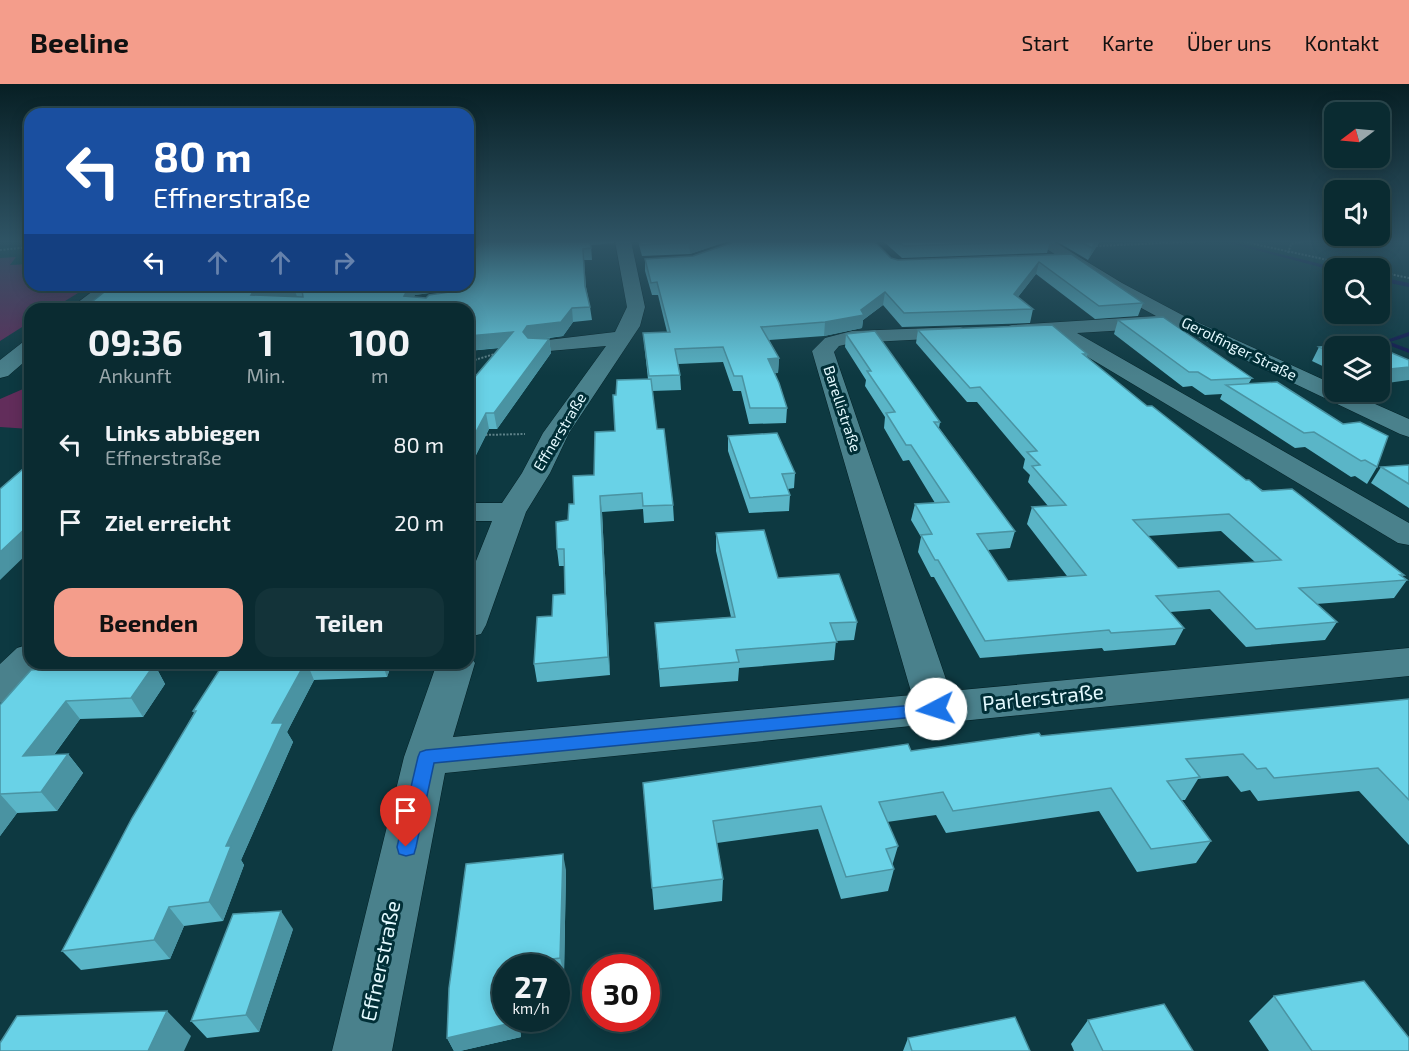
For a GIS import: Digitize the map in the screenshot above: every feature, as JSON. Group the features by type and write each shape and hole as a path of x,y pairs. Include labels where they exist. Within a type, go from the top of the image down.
{"street":[{"name":"Effnerstraße","path":"474,610 511,512 536,473 556,433 630,326 636,307 635,286"},
{"name":"Gerolfinger Straße","path":"1118,286 1179,321 1409,429"},
{"path":"88,303 104,291"},
{"name":"Barellistraße","path":"936,709 823,351 832,342 852,337 1057,330 1179,321"},
{"path":"1057,330 1409,536"},
{"path":"538,346 621,338"},
{"path":"0,371 16,350"},
{"path":"474,512 511,512"},
{"name":"Parlerstraße","path":"426,757 1409,662"},
{"path":"0,688 24,663"},
{"name":"Effnerstraße","path":"362,1051 426,757 454,669"}],"path":[{"path":"479,435 556,433"}],"shaded area":[{"path":"0,286 24,286 24,291 81,291 62,303 24,303 24,326 0,341"},
{"path":"24,389 24,429 0,427 0,399"}],"building":[{"path":"474,286 585,286 590,307 572,308 561,322 527,326 523,332 528,338 549,339 494,413 486,413 474,436 474,378 513,332 474,335 474,303 90,303 106,291 254,291 251,295 303,297 302,291 407,291 404,296 426,298 429,295 474,291"},
{"path":"658,286 1020,286 1014,294 1033,309 904,313 885,292 861,310 864,315 825,322 761,327 779,358 768,359 787,408 750,408 742,376 734,376 723,347 675,349 680,375 649,376 643,333 670,332"},
{"path":"1072,286 1118,286 1143,303 1099,306"},
{"path":"1163,317 1252,378 1211,380 1198,372 1189,372 1118,320"},
{"path":"1052,325 1087,354 1083,354 1147,406 1152,406 1246,480 1262,491 1292,489 1404,575 1400,575 1407,580 1299,588 1337,622 1256,629 1219,591 1156,596 1184,628 1111,633 1109,630 985,641 921,535 932,534 915,504 949,502 911,445 906,445 886,413 895,412 867,371 871,371 846,334 875,331 940,422 934,422 1015,531 977,534 1008,581 1086,575 1032,507 1066,505 1032,466 1040,465 1027,452 1037,451 980,387 970,388 918,330","holes":["1229,514 1281,560 1178,568 1133,520"]},
{"path":"1390,352 1409,360 1409,367 1390,369"},
{"path":"651,379 657,429 664,429 673,505 643,506 642,493 600,496 608,657 534,664 537,617 552,616 553,595 565,594 564,549 557,549 556,522 568,520 569,504 574,504 573,476 594,475 595,432 615,431 613,395 616,395 617,380"},
{"path":"1277,382 1343,424 1360,422 1388,436 1377,467 1365,460 1361,461 1314,432 1304,433 1226,385"},
{"path":"777,433 795,473 782,474 790,495 750,498 728,436"},
{"path":"1409,465 1409,484 1381,467"},
{"path":"24,468 24,530 0,552 0,489"},
{"path":"764,530 778,578 839,574 857,622 830,623 837,642 736,650 739,662 659,669 655,623 735,617 716,533"},
{"path":"151,669 131,698 66,701 23,756 68,754 41,792 0,794 0,705 31,670"},
{"path":"220,669 302,669 272,723 283,723 226,846 231,846 209,902 169,907 154,940 62,951 132,818 196,711 193,711"},
{"path":"1409,699 1409,800 1378,768 1274,778 1266,768 1257,769 1243,754 1186,759 1200,777 1167,781 1211,841 1151,849 1111,788 953,811 943,792 879,802 898,846 886,849 894,869 846,877 821,806 713,821 723,879 652,888 643,783 908,744 911,751 1039,733 1041,736"},
{"path":"563,854 560,954 492,954 492,1028 447,1038 449,988 466,864"},
{"path":"281,911 246,1015 191,1021 233,914"},
{"path":"1364,981 1409,1038 1409,1051 1312,1051 1274,996"},
{"path":"1164,1004 1193,1051 1103,1051 1088,1020"},
{"path":"167,1011 148,1051 0,1051 0,1043 17,1016"},
{"path":"1015,1017 1030,1051 912,1051 908,1038"}],"waterway":[{"path":"1409,334 1384,342 1409,351"}],"route":[{"path":"406,847 426,757 936,709"}]}
